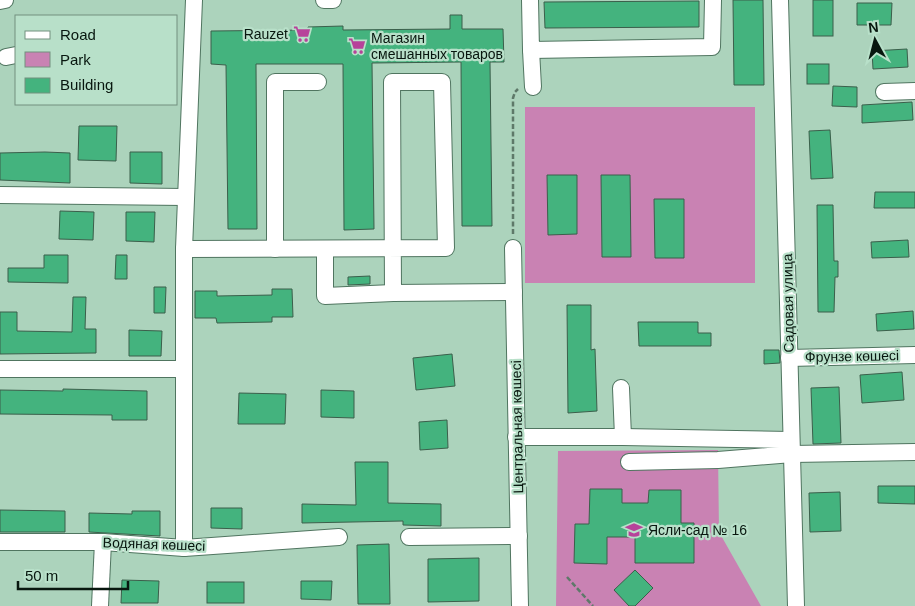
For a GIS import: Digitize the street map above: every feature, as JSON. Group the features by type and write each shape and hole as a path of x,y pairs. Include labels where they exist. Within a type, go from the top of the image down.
{"street":[{"path":"0,1 5,0"},
{"path":"184,548 184,250 194,0"},
{"path":"324,0 333,0"},
{"path":"530,0 533,87"},
{"path":"532,50 712,47 713,0"},
{"name":"Садовая улица","path":"780,0 796,606"},
{"path":"178,26 193,23"},
{"path":"275,249 275,82 318,82"},
{"path":"184,250 392,248 446,248 442,82 392,82 392,248 393,293"},
{"path":"884,92 915,91"},
{"path":"0,195 185,197"},
{"name":"Центральная көшесі","path":"513,248 520,606"},
{"path":"326,249 325,296 393,293 514,292"},
{"name":"Фрунзе көшесі","path":"789,358 915,355"},
{"path":"0,369 184,369"},
{"path":"621,388 623,437"},
{"path":"516,437 623,437 915,452"},
{"path":"629,462 718,460 791,447"},
{"path":"409,537 519,536"},
{"name":"Водяная көшесі","path":"0,542 102,542 184,548 338,537"},
{"path":"100,606 102,542"}],"path":[{"path":"513,248 513,98 515,92 522,87 533,87"},
{"path":"567,577 593,606"}],"green space":[{"path":"525,107 755,107 755,283 525,283"},
{"path":"718,450 719,532 761,606 556,606 558,451"}],"building":[{"path":"733,0 763,0 764,85 734,85"},
{"path":"813,0 833,0 833,36 813,36"},
{"path":"699,1 699,27 545,28 544,2"},
{"path":"857,3 892,3 891,25 857,25"},
{"path":"450,15 462,15 462,29 503,29 504,62 490,62 492,226 462,226 461,62 372,63 374,229 344,230 343,64 256,64 257,229 228,229 226,65 211,64 211,31 308,30 308,27 343,26 343,30 450,29"},
{"path":"907,49 908,67 873,69 872,51"},
{"path":"807,64 829,64 829,84 807,84"},
{"path":"833,86 857,87 857,107 832,106"},
{"path":"912,102 913,120 862,123 862,105"},
{"path":"79,126 117,126 116,161 78,160"},
{"path":"830,130 833,178 811,179 809,131"},
{"path":"130,152 162,152 162,184 130,183"},
{"path":"0,153 70,153 70,183 0,180"},
{"path":"547,175 577,175 577,234 548,235"},
{"path":"601,175 630,175 631,257 602,257"},
{"path":"875,192 915,192 915,208 874,208"},
{"path":"654,199 684,199 684,258 655,258"},
{"path":"817,205 833,205 834,261 838,261 838,277 835,277 834,312 818,312"},
{"path":"60,211 94,212 93,240 59,239"},
{"path":"126,212 155,212 154,242 126,241"},
{"path":"908,240 909,257 872,258 871,242"},
{"path":"44,255 68,255 68,283 8,282 8,268 44,268"},
{"path":"116,255 127,255 127,279 115,279"},
{"path":"370,276 370,284 348,285 348,277"},
{"path":"154,287 166,287 165,313 154,313"},
{"path":"272,289 292,289 293,317 272,317 272,322 217,323 216,318 195,318 195,291 217,291 217,296 272,295"},
{"path":"73,297 86,297 85,329 96,329 96,353 0,354 0,312 17,312 17,331 72,332"},
{"path":"567,305 591,305 591,350 595,349 597,411 568,413"},
{"path":"913,311 914,329 877,331 876,314"},
{"path":"638,322 698,322 698,333 711,333 711,346 639,346"},
{"path":"129,330 162,331 161,356 129,356"},
{"path":"764,350 779,350 780,363 764,364"},
{"path":"452,354 455,386 416,390 413,358"},
{"path":"902,372 904,400 862,403 860,375"},
{"path":"839,387 841,443 813,444 811,388"},
{"path":"63,389 147,391 147,420 112,420 112,415 0,414 0,390 63,391"},
{"path":"321,390 354,391 354,418 321,417"},
{"path":"239,393 286,394 285,424 238,424"},
{"path":"447,420 448,448 420,450 419,422"},
{"path":"355,462 388,462 388,503 441,504 441,526 403,525 403,521 302,523 302,504 356,505"},
{"path":"878,486 915,486 915,504 878,503"},
{"name":"Ясли-сад № 16","path":"590,489 622,489 622,503 648,503 649,490 681,490 681,523 694,523 694,563 635,563 635,537 607,537 607,564 574,563 575,524 589,524"},
{"path":"840,492 841,531 810,532 809,493"},
{"path":"211,508 242,508 242,529 211,528"},
{"path":"0,510 65,511 65,532 0,532"},
{"path":"132,511 160,511 160,536 89,532 89,513 132,514"},
{"path":"389,544 390,604 358,604 357,545"},
{"path":"479,558 479,601 428,602 428,559"},
{"path":"635,570 653,588 635,606 629,606 614,590"},
{"path":"122,580 159,581 158,603 121,603"},
{"path":"301,581 332,581 331,600 301,599"},
{"path":"207,582 244,582 244,603 207,603"}],"place":[{"name":"Rauzet","path":"302,34"},
{"name":"Магазин смешанных товаров","path":"357,46"},
{"name":"Ясли-сад № 16","path":"634,530"}]}
